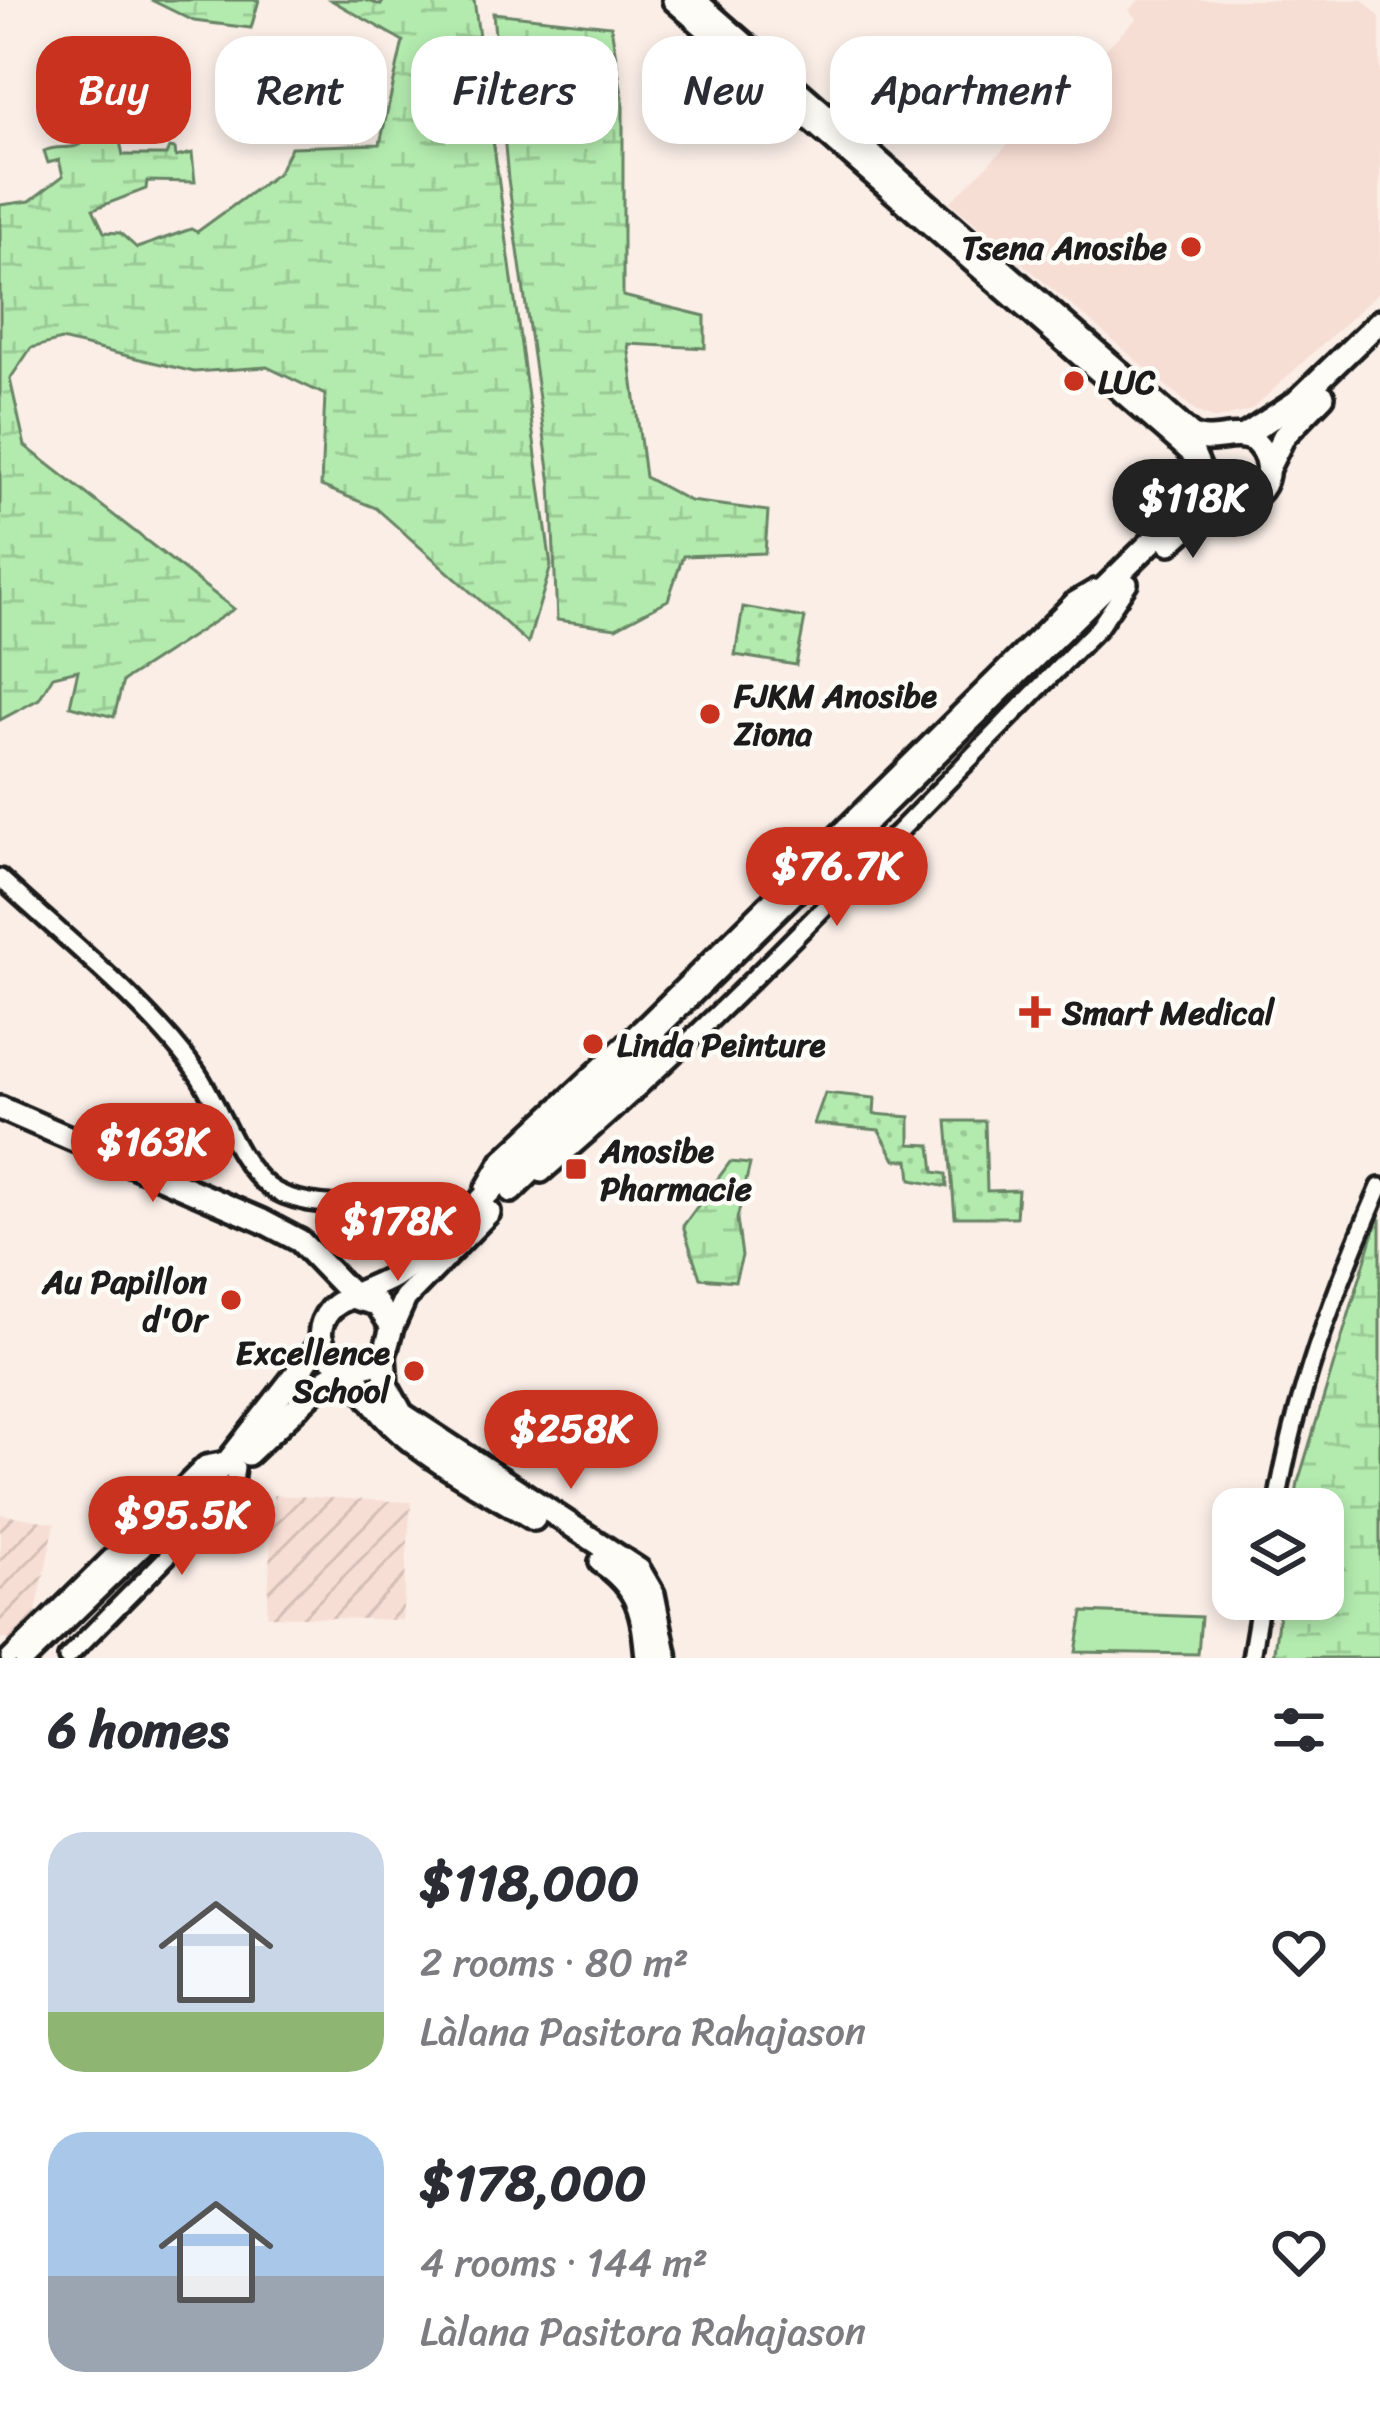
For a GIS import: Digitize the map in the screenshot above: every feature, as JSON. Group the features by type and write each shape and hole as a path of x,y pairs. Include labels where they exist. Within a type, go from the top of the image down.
{"main road":[{"path":"674,0 1192,453 1204,487 1229,503"},
{"path":"694,0 1191,435 1214,440 1244,436 1261,447 1269,466"},
{"path":"1244,436 1296,402 1380,321"},
{"path":"1124,578 1190,525 1229,503 1258,494 1284,436 1380,341"},
{"path":"322,1341 336,1362 351,1368 365,1368 384,1356 405,1298 479,1212 1124,578 1179,515 1204,452 1214,440"},
{"path":"0,1108 300,1241 355,1298 377,1304 392,1327"},
{"path":"44,1658 232,1463 322,1341 325,1317 332,1307 391,1278 479,1212"},
{"path":"331,1274 391,1278"},
{"path":"384,1356 386,1384 402,1414 645,1577 666,1658"},
{"path":"351,1368 400,1434 623,1578 632,1588 642,1618 646,1658"},
{"path":"25,1658 232,1463 327,1379 351,1368"},
{"path":"290,1412 332,1392 372,1399"}],"street":[{"path":"0,878 166,1036 195,1070 250,1167 271,1189 322,1205 391,1210 428,1219"},
{"path":"1279,1488 1286,1444 1329,1303 1380,1187"},
{"path":"9,1658 205,1464 232,1463 233,1490 68,1658"},
{"path":"1251,1658 1257,1620"}],"shaded area":[{"name":"Tsena Anosibe","path":"1139,0 1363,0 1380,17 1380,291 1251,410 1216,419 1197,412 950,202 1009,144 1112,144 1112,43 1136,19 1129,10"},
{"path":"273,1495 411,1502 402,1620 267,1616"},
{"path":"0,1514 55,1523 29,1644 0,1638"}],"green space":[{"path":"151,0 259,0 251,28 194,21"},
{"path":"331,0 381,5 384,0 474,0 479,36 411,36 411,144 494,144 551,566 528,643 376,508 321,486 325,395 267,367 194,372 61,340 31,348 10,379 25,446 234,609 123,681 114,717 70,706 78,670 53,676 39,699 0,720 0,205 30,201 63,176 59,160 48,163 44,151 79,144 121,144 123,155 166,155 169,148 175,149 176,157 192,153 195,182 147,181 146,189 93,209 104,232 120,233 137,248 191,229 197,232 278,173 291,147 387,144 387,113 403,41"},
{"path":"493,13 611,26 613,36 495,36"},
{"path":"618,69 623,100 623,296 705,316 705,348 628,344 645,477 690,501 768,511 765,553 683,556 668,600 616,628 557,620 551,484 505,144 618,144"},
{"path":"743,607 805,618 796,665 735,655"},
{"path":"825,1093 875,1098 874,1114 910,1117 910,1144 931,1145 934,1172 946,1174 947,1187 911,1180 909,1160 895,1160 879,1130 814,1124"},
{"path":"947,1121 985,1121 987,1191 1018,1190 1016,1217 955,1217"},
{"path":"730,1162 750,1164 737,1219 742,1256 735,1281 700,1278 683,1226"},
{"path":"1380,1212 1380,1658 1273,1658 1278,1620 1344,1620 1344,1488 1297,1488"},
{"path":"1083,1612 1201,1617 1198,1654 1076,1652"}],"place":[{"name":"Tsena Anosibe","path":"1191,247"},
{"name":"LUC","path":"1074,381"},
{"name":"FJKM Anosibe Ziona","path":"710,714"},
{"name":"Smart Medical","path":"1035,1012"},
{"name":"Linda Peinture","path":"593,1044"},
{"name":"Anosibe Pharmacie","path":"576,1169"},
{"name":"Au Papillon d'Or","path":"231,1300"},
{"name":"Excellence School","path":"414,1371"}]}
